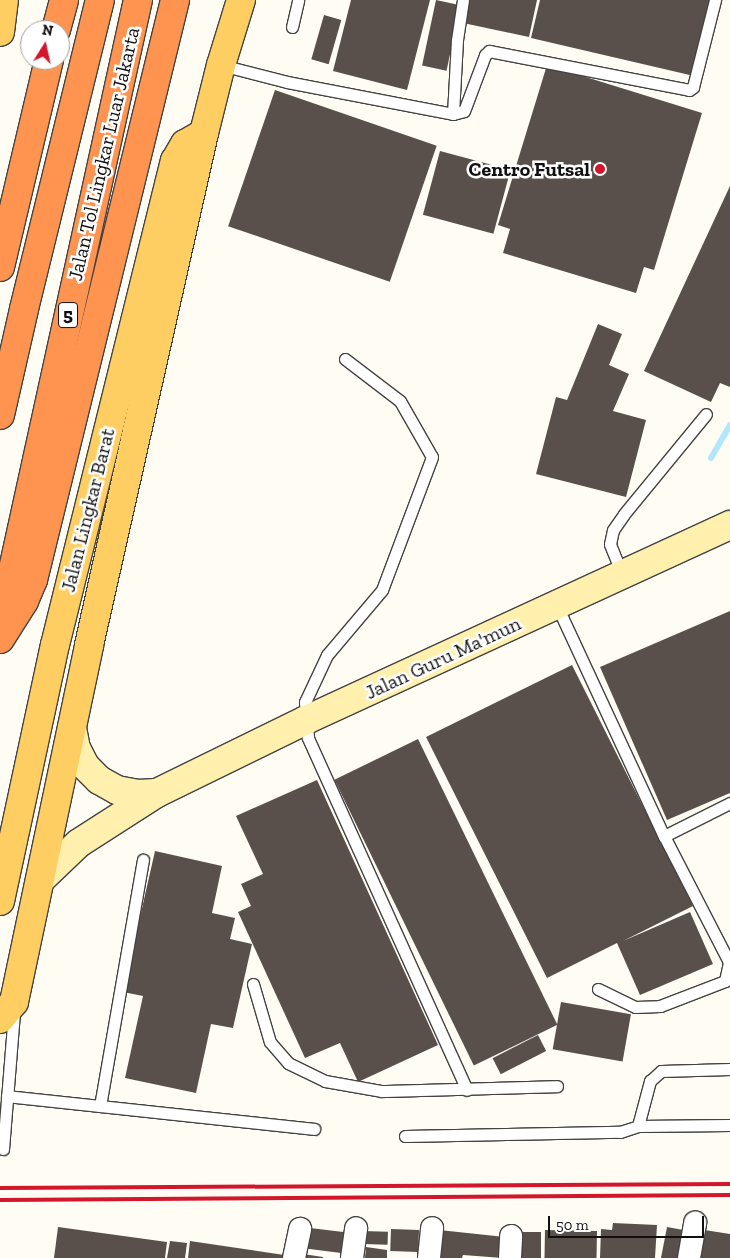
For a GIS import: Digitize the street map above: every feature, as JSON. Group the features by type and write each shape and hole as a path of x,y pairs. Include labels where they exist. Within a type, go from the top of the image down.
{"highway":[{"path":"59,20 64,0"},
{"name":"Jalan Tol Lingkar Luar Jakarta","path":"0,415 100,0"},
{"name":"Jalan Tol Lingkar Luar Jakarta","path":"0,630 138,0"},
{"path":"0,639 24,601 33,580 175,0"},
{"path":"0,267 47,70"}],"main road":[{"path":"0,32 4,0"},
{"name":"Jalan Lingkar Barat","path":"7,1010 41,879 197,137 234,69 241,0"},
{"name":"Jalan Lingkar Barat","path":"0,902 55,645 170,180 175,161 185,144 197,137"}],"street":[{"name":"Jalan Guru Ma'mun","path":"41,879 79,843 157,793 306,720 730,525"},
{"name":"Jalan Guru Ma'mun","path":"72,728 76,748 85,766 99,780 117,790 137,794 157,793"},
{"path":"688,1258 696,1223"},
{"path":"352,1258 356,1228"},
{"path":"429,1258 432,1228"},
{"path":"294,1258 300,1229"}],"lane":[{"path":"292,26 298,0"},
{"path":"453,114 457,40 463,0"},
{"path":"234,69 453,114 464,111 485,54 489,51 689,90 693,87 715,0"},
{"path":"345,359 400,401 432,457 382,590 328,655 305,702 308,738 467,1090"},
{"path":"622,574 610,544 612,530 706,414"},
{"path":"557,606 664,836 729,962 725,981 660,1006 635,1007 598,990"},
{"path":"664,836 730,803"},
{"path":"100,1106 144,860"},
{"path":"253,984 270,1042 288,1063 325,1081 382,1091 557,1086"},
{"path":"3,1149 7,1096 7,1010"},
{"path":"638,1126 650,1081 654,1074 661,1070 730,1069"},
{"path":"7,1096 314,1129"},
{"path":"406,1136 620,1132 638,1126 730,1125"}],"building":[{"path":"351,0 430,0 407,90 333,71"},
{"path":"436,0 460,5 447,71 422,66"},
{"path":"468,0 537,0 529,37 463,23"},
{"path":"540,0 712,0 694,76 531,38"},
{"path":"324,15 341,20 329,64 311,59"},
{"name":"Centro Futsal","path":"547,65 702,113 654,270 644,267 636,293 503,253 510,229 498,225"},
{"path":"275,90 437,146 390,282 228,226"},
{"path":"440,151 511,170 493,234 423,215"},
{"path":"730,186 730,387 720,383 711,402 644,371"},
{"path":"598,324 622,334 609,365 629,374 613,411 646,420 626,497 536,474 556,397 567,400"},
{"path":"730,611 730,793 667,820 600,667"},
{"path":"572,665 693,906 623,941 690,912 713,964 640,995 617,943 547,978 426,737"},
{"path":"418,739 557,1025 474,1066 334,780"},
{"path":"317,780 438,1045 358,1082 340,1043 305,1058 238,912 251,906 241,884 263,874 236,816"},
{"path":"155,851 222,866 212,913 235,918 230,939 252,944 233,1028 211,1024 196,1093 125,1078 143,996 123,992"},
{"path":"561,1002 631,1014 623,1062 553,1049"},
{"path":"538,1035 546,1051 501,1074 493,1058"},
{"path":"613,1223 657,1225 655,1258 600,1258 601,1229 612,1230"},
{"path":"58,1227 167,1242 165,1258 54,1258"},
{"path":"667,1227 689,1231 684,1258 661,1258"},
{"path":"310,1228 352,1233 349,1254 307,1249"},
{"path":"391,1229 419,1230 418,1252 390,1251"},
{"path":"698,1229 730,1234 730,1258 693,1258"},
{"path":"439,1230 505,1237 503,1258 463,1255 462,1258 440,1258 441,1252 436,1252"},
{"path":"545,1230 597,1231 597,1258 545,1258"},
{"path":"363,1231 388,1232 388,1245 363,1244"},
{"path":"513,1232 541,1232 541,1258 513,1258"},
{"path":"170,1241 187,1243 185,1258 167,1258"},
{"path":"190,1241 291,1256 290,1258 188,1258"},
{"path":"366,1247 387,1250 387,1258 365,1258"},
{"path":"303,1254 323,1257 323,1258 302,1258"}],"waterway":[{"path":"711,458 730,425"}],"railway":[{"path":"0,1188 730,1184"},
{"path":"0,1200 730,1195"}],"place":[{"name":"Centro Futsal","path":"600,169"}]}
